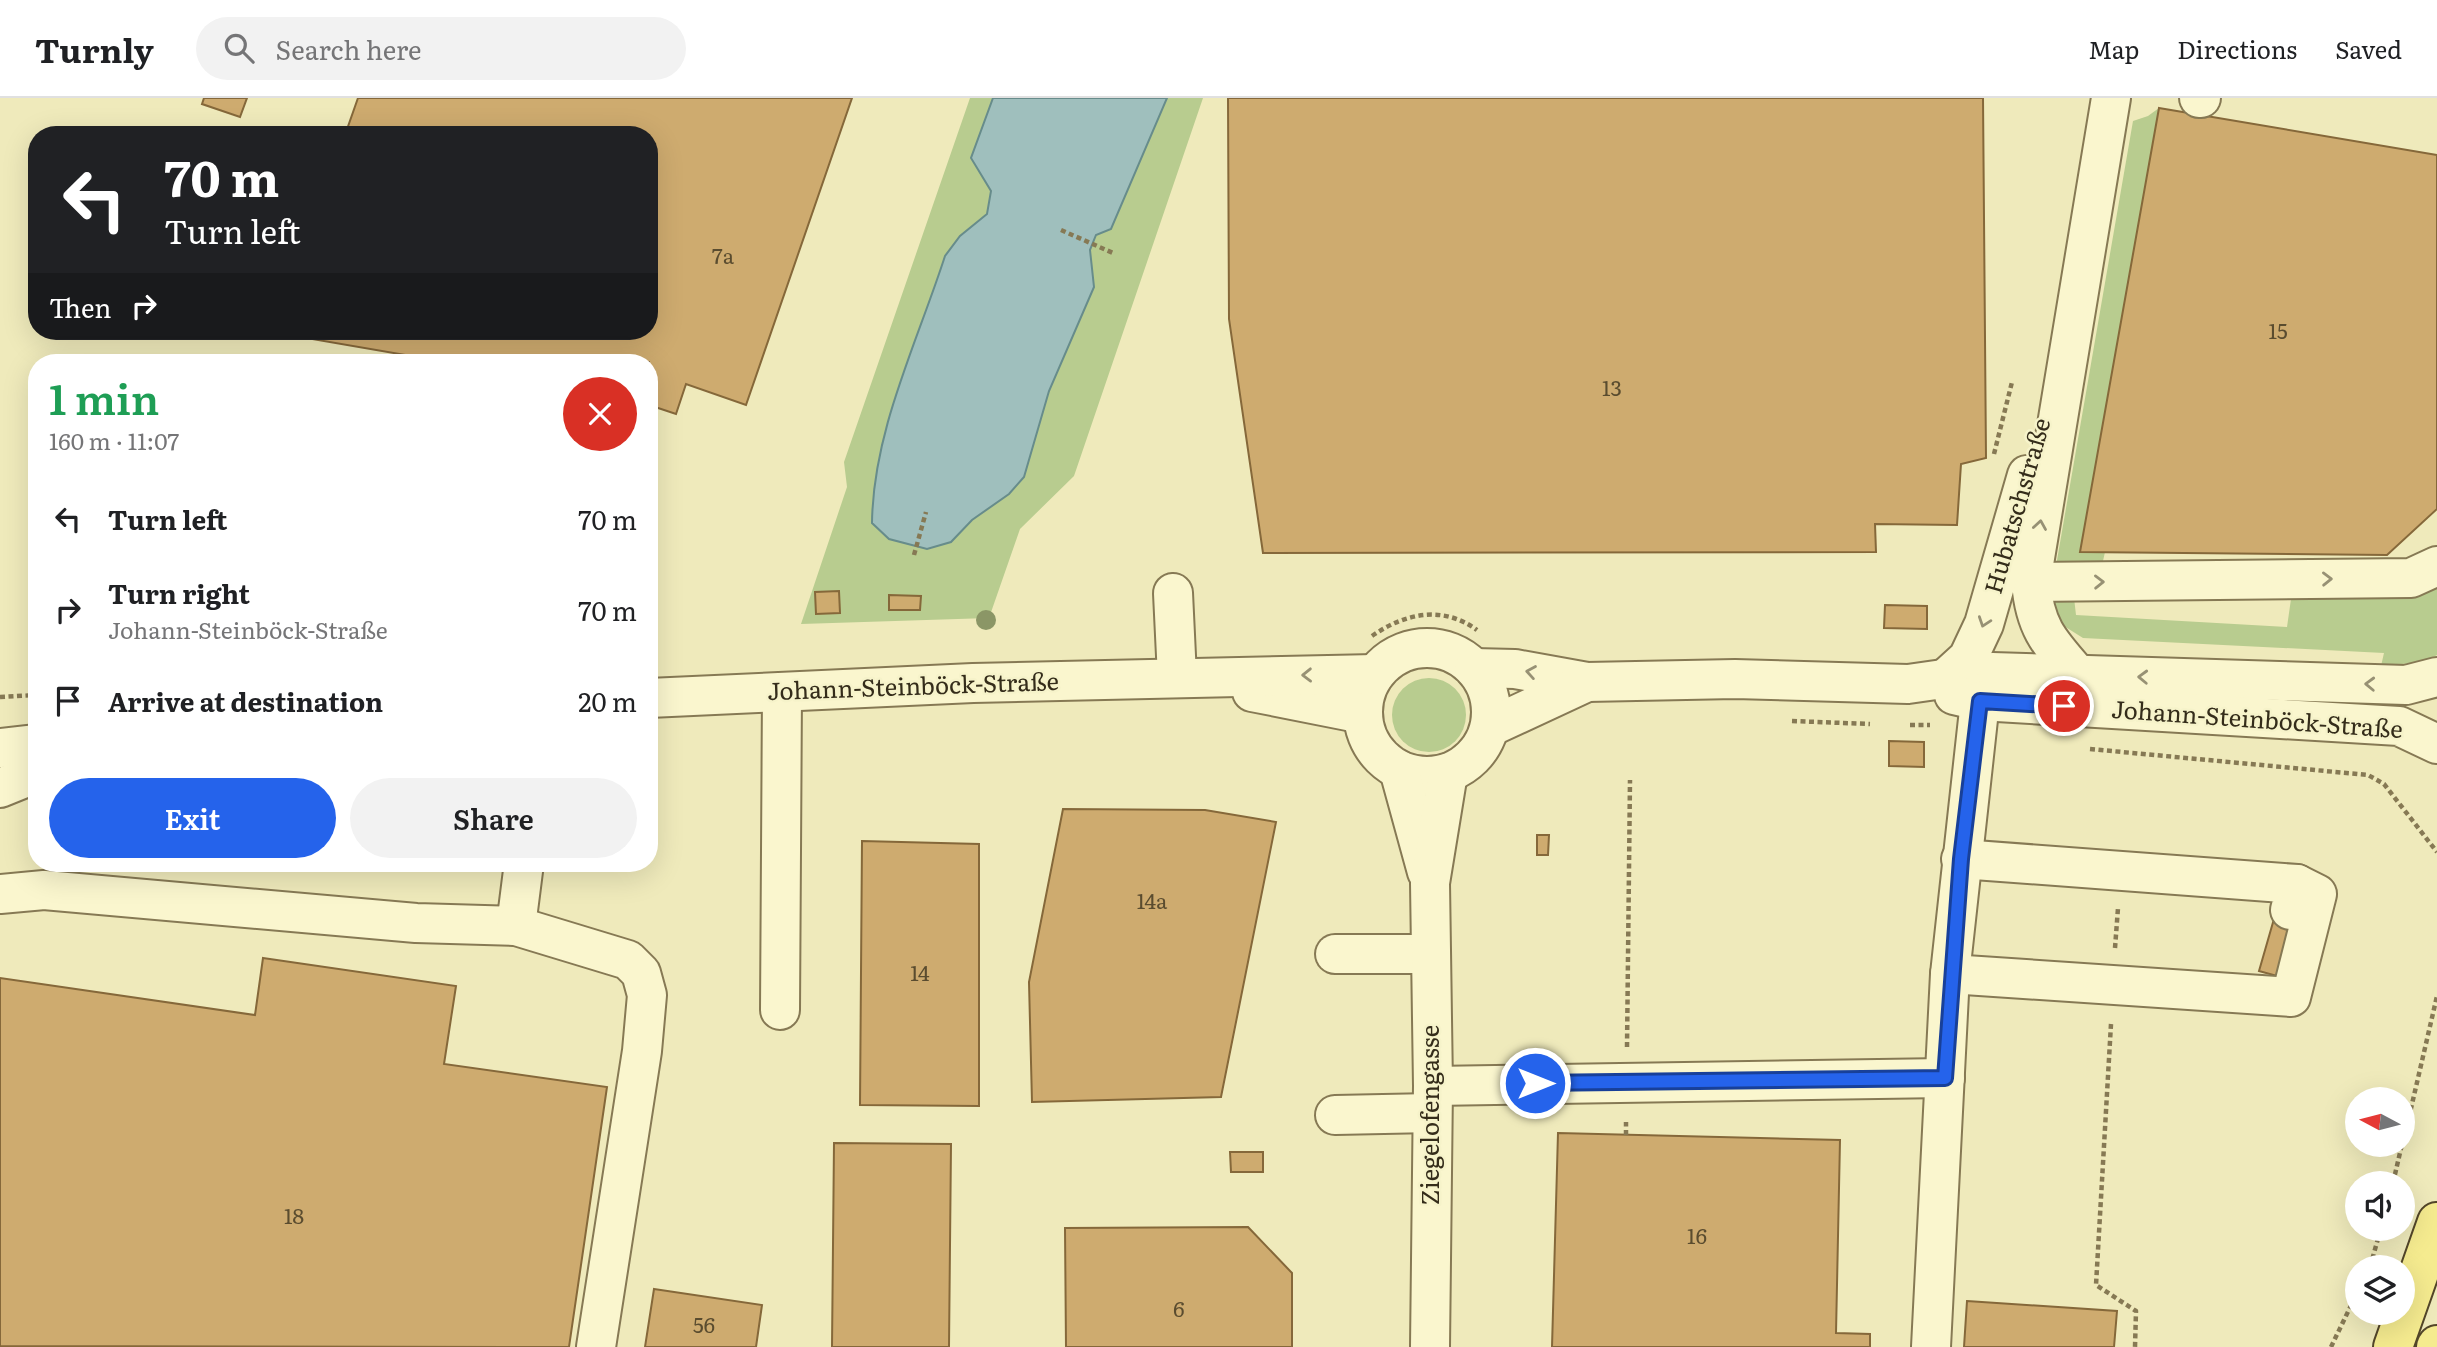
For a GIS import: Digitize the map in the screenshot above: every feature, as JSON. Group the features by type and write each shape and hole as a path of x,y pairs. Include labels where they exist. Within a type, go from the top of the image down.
{"main road":[{"path":"2393,1347 2437,1222"}],"street":[{"name":"Hubatschstraße","path":"2078,675 2050,643 2034,613 2031,582 2111,98"},
{"name":"Hubatschstraße","path":"1945,679 1968,658 1984,624 2072,322"},
{"path":"2031,582 2412,578 2437,566"},
{"path":"1173,593 1177,677"},
{"path":"1435,648 1456,655 1474,668 1486,685 1491,706 1490,727 1482,747 1467,763 1448,774 1423,776 1399,770 1380,756 1368,736 1363,714 1366,693 1376,674 1392,659 1412,650 1435,648"},
{"name":"Johann-Steinböck-Straße","path":"1474,668 1515,669 1587,682 1735,679 1908,684 1992,672 2406,685 2437,677"},
{"name":"Johann-Steinböck-Straße","path":"658,698 1177,677 1376,674"},
{"name":"Johann-Steinböck-Straße","path":"1177,677 1363,714"},
{"name":"Johann-Steinböck-Straße","path":"1490,727 1587,682"},
{"name":"Johann-Steinböck-Straße","path":"1908,684 1980,701 2399,726 2437,744"},
{"path":"780,1010 782,692"},
{"path":"1931,1347 1950,974 1980,701"},
{"path":"0,747 28,745"},
{"name":"Ziegelofengasse","path":"1399,770 1430,883"},
{"name":"Ziegelofengasse","path":"1430,1347 1430,883 1448,774"},
{"path":"0,788 28,777"},
{"path":"1950,974 2291,997 2317,894 2297,884 1961,859"},
{"path":"516,926 523,872"},
{"path":"0,894 44,890 416,923 516,926 628,960 641,973 647,996 642,1051 596,1347"},
{"path":"1335,954 1431,954"},
{"path":"1335,1115 1432,1100 1626,1082 1945,1078"}],"path":[{"path":"1061,230 1113,253"},
{"path":"914,555 926,512"},
{"path":"0,697 28,695"},
{"path":"2082,748 2200,761 2309,767 2368,775 2384,784 2437,852"},
{"path":"1626,1135 1630,780"},
{"path":"2121,871 2096,1285 2136,1311 2135,1347"},
{"path":"2415,1092 2437,996"},
{"path":"2331,1347 2345,1318"}],"green space":[{"path":"970,98 1203,98 1074,476 1020,529 989,618 801,624 847,487 844,462"},
{"path":"2159,108 2080,551 2105,552 2103,561 2056,566 2133,121 2148,116"},
{"path":"2437,587 2437,655 2423,662 2381,666 2384,653 2083,638 2048,616 2052,589 2073,589 2076,615 2287,627 2291,599 2398,599"},
{"path":"1429,678 1450,684 1460,694 1466,715 1460,736 1450,746 1429,752 1408,746 1398,736 1392,715 1398,694 1408,684"}],"water":[{"path":"993,98 1167,98 1111,229 1096,235 1090,250 1094,287 1049,391 1024,477 1009,494 972,520 951,542 927,549 889,539 872,523 874,489 898,388 945,256 960,236 987,214 991,191 971,158"}],"building":[{"path":"204,98 247,98 240,117 202,104"},
{"path":"358,98 852,98 746,405 686,384 676,414 658,408 658,354 399,354 318,340 658,340 658,126 348,126"},
{"path":"1228,98 1983,98 1986,458 1961,464 1957,525 1875,524 1876,552 1263,553 1229,319"},
{"path":"2159,108 2437,155 2437,509 2387,555 2080,552"},
{"path":"839,591 840,613 816,614 815,592"},
{"path":"889,595 921,596 920,610 889,610"},
{"path":"1885,605 1927,606 1927,629 1884,628"},
{"path":"1889,741 1924,742 1924,767 1889,766"},
{"path":"1063,809 1205,810 1276,822 1221,1097 1032,1102 1029,982"},
{"path":"1537,835 1549,835 1548,855 1537,855"},
{"path":"862,841 979,844 979,1106 860,1105"},
{"path":"2280,898 2319,910 2299,982 2259,971"},
{"path":"263,958 456,986 444,1064 607,1087 569,1347 0,1346 0,978 255,1015"},
{"path":"1558,1133 1840,1140 1836,1333 1870,1334 1870,1347 1552,1347"},
{"path":"834,1143 951,1144 949,1347 832,1347"},
{"path":"1230,1152 1263,1152 1263,1172 1231,1172"},
{"path":"1248,1227 1292,1273 1292,1347 1066,1347 1065,1228"},
{"path":"654,1289 762,1305 756,1347 645,1347"},
{"path":"1967,1301 2117,1311 2114,1347 1964,1347"}],"route":[{"path":"1535,1083 1945,1078 1950,974 1980,701 2064,706"}]}
